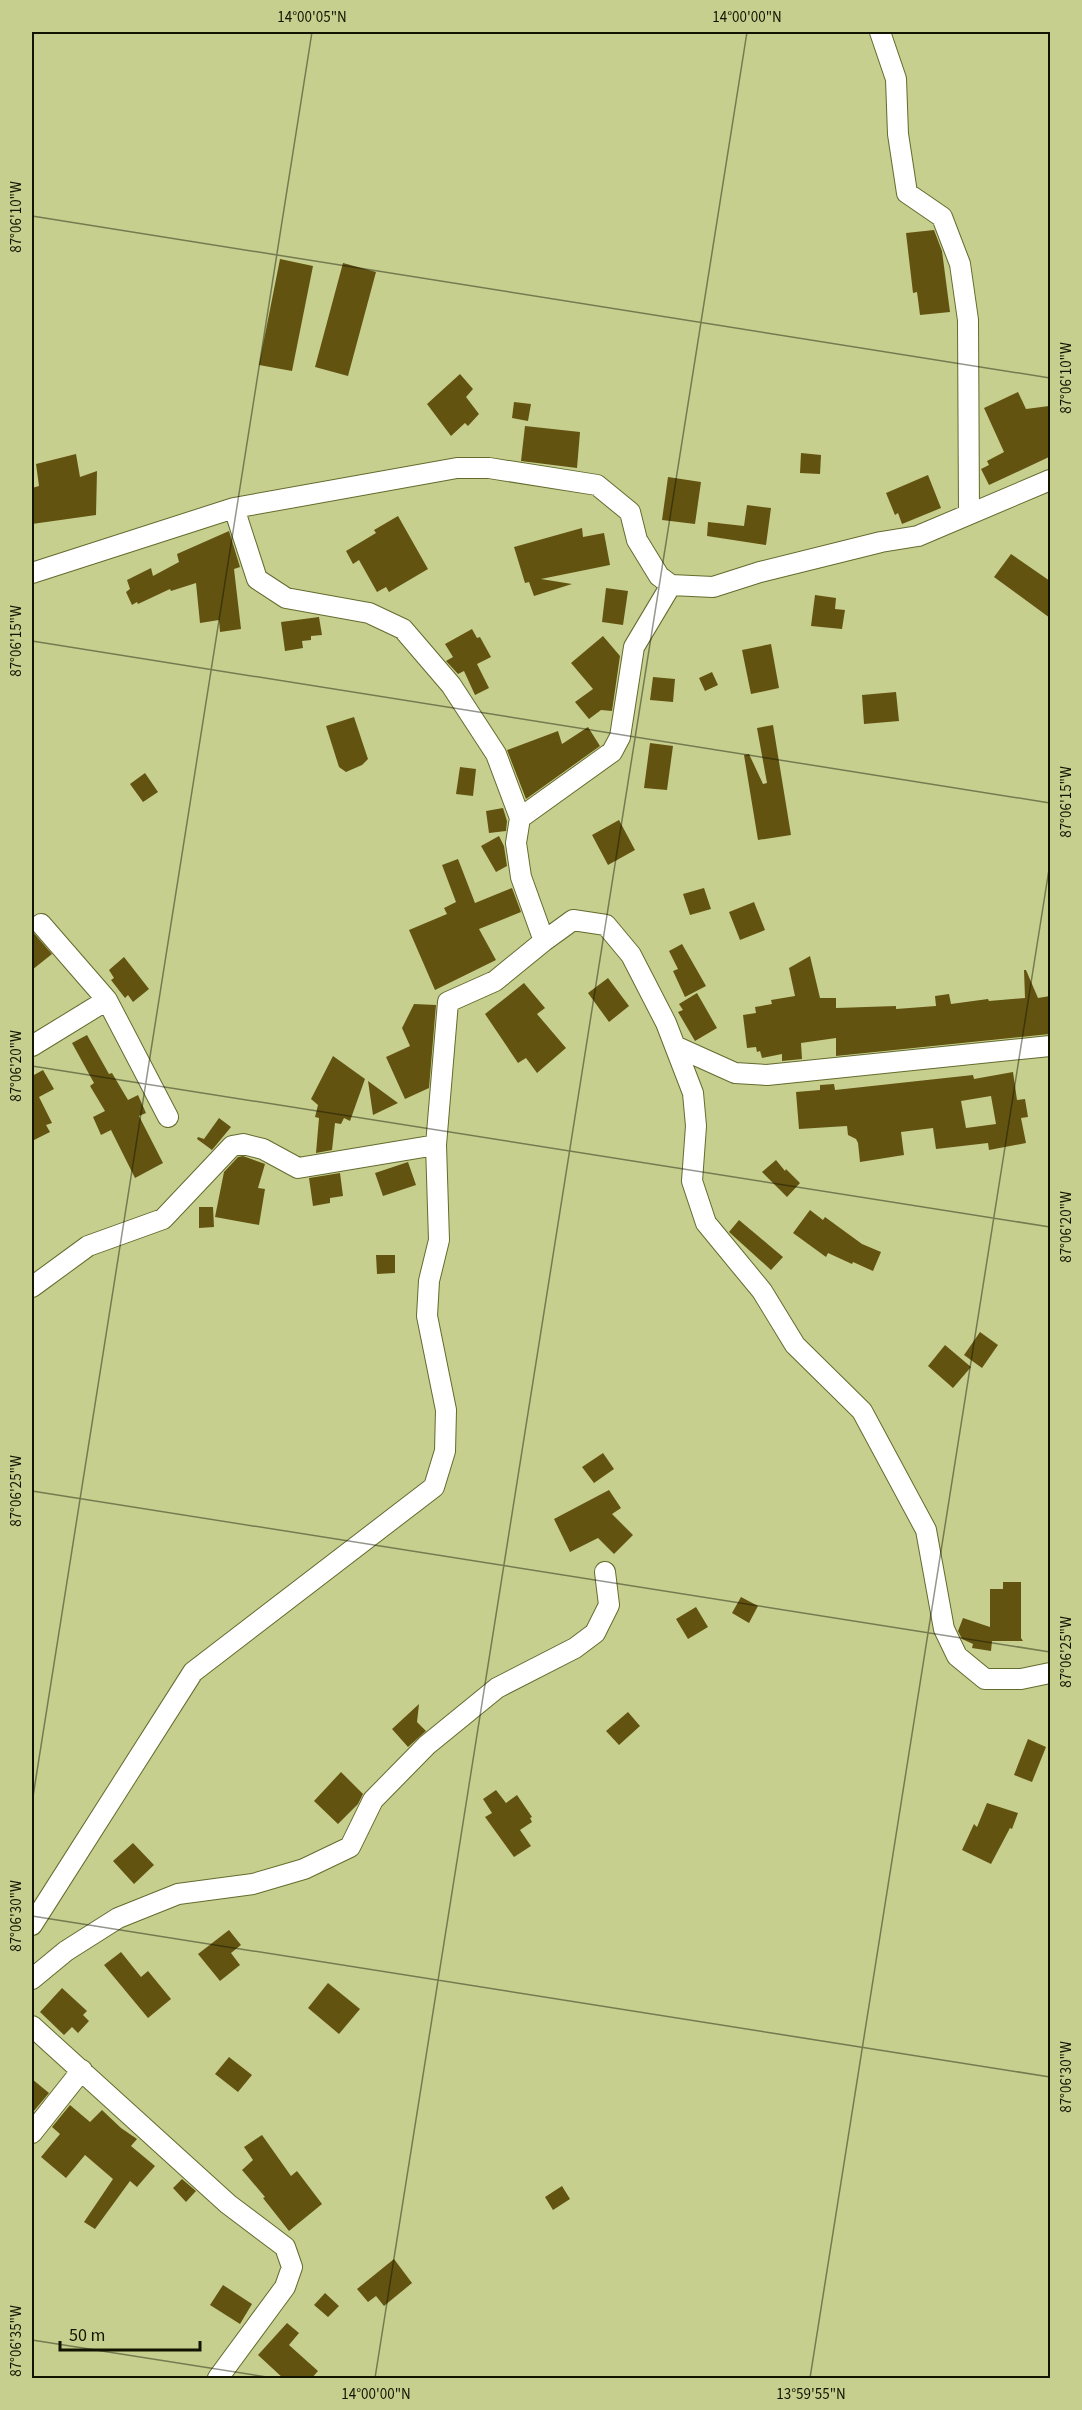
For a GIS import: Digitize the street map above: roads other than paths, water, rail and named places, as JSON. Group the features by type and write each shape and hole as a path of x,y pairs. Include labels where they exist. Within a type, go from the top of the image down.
{"street":[{"path":"880,32 896,79 898,134 907,193 942,217 960,264 968,320 969,514"},
{"path":"32,573 234,508 457,468 489,468 597,485 630,512 637,540 659,576 671,585 713,586 881,542 918,536 1050,480"},
{"path":"234,508 257,579 286,598 369,613 403,629 451,685 496,754 520,818 516,843 521,877 544,941"},
{"path":"520,818 612,752 620,737 634,647 671,585"},
{"path":"32,1925 193,1672 434,1488 445,1451 446,1410 427,1316 429,1281 439,1240 436,1145 448,1002 495,981 573,920 606,925 631,955 666,1023 693,1093 696,1126 692,1181 706,1223 762,1291 795,1345 862,1411 926,1530 944,1629 957,1656 984,1679 1021,1679 1050,1673"},
{"path":"41,924 107,1000 168,1117"},
{"path":"32,1046 107,1000"},
{"path":"675,1046 735,1073 767,1075 1050,1046"},
{"path":"32,1287 88,1246 162,1219 232,1146 243,1144 262,1149 298,1168 436,1145"},
{"path":"32,1979 66,1952 118,1918 178,1894 253,1884 304,1869 350,1847 373,1800 427,1745 497,1688 575,1648 595,1633 609,1605 605,1572"},
{"path":"32,2026 228,2204 285,2247 292,2267 285,2287 218,2379"},
{"path":"32,2133 82,2070"}]}
